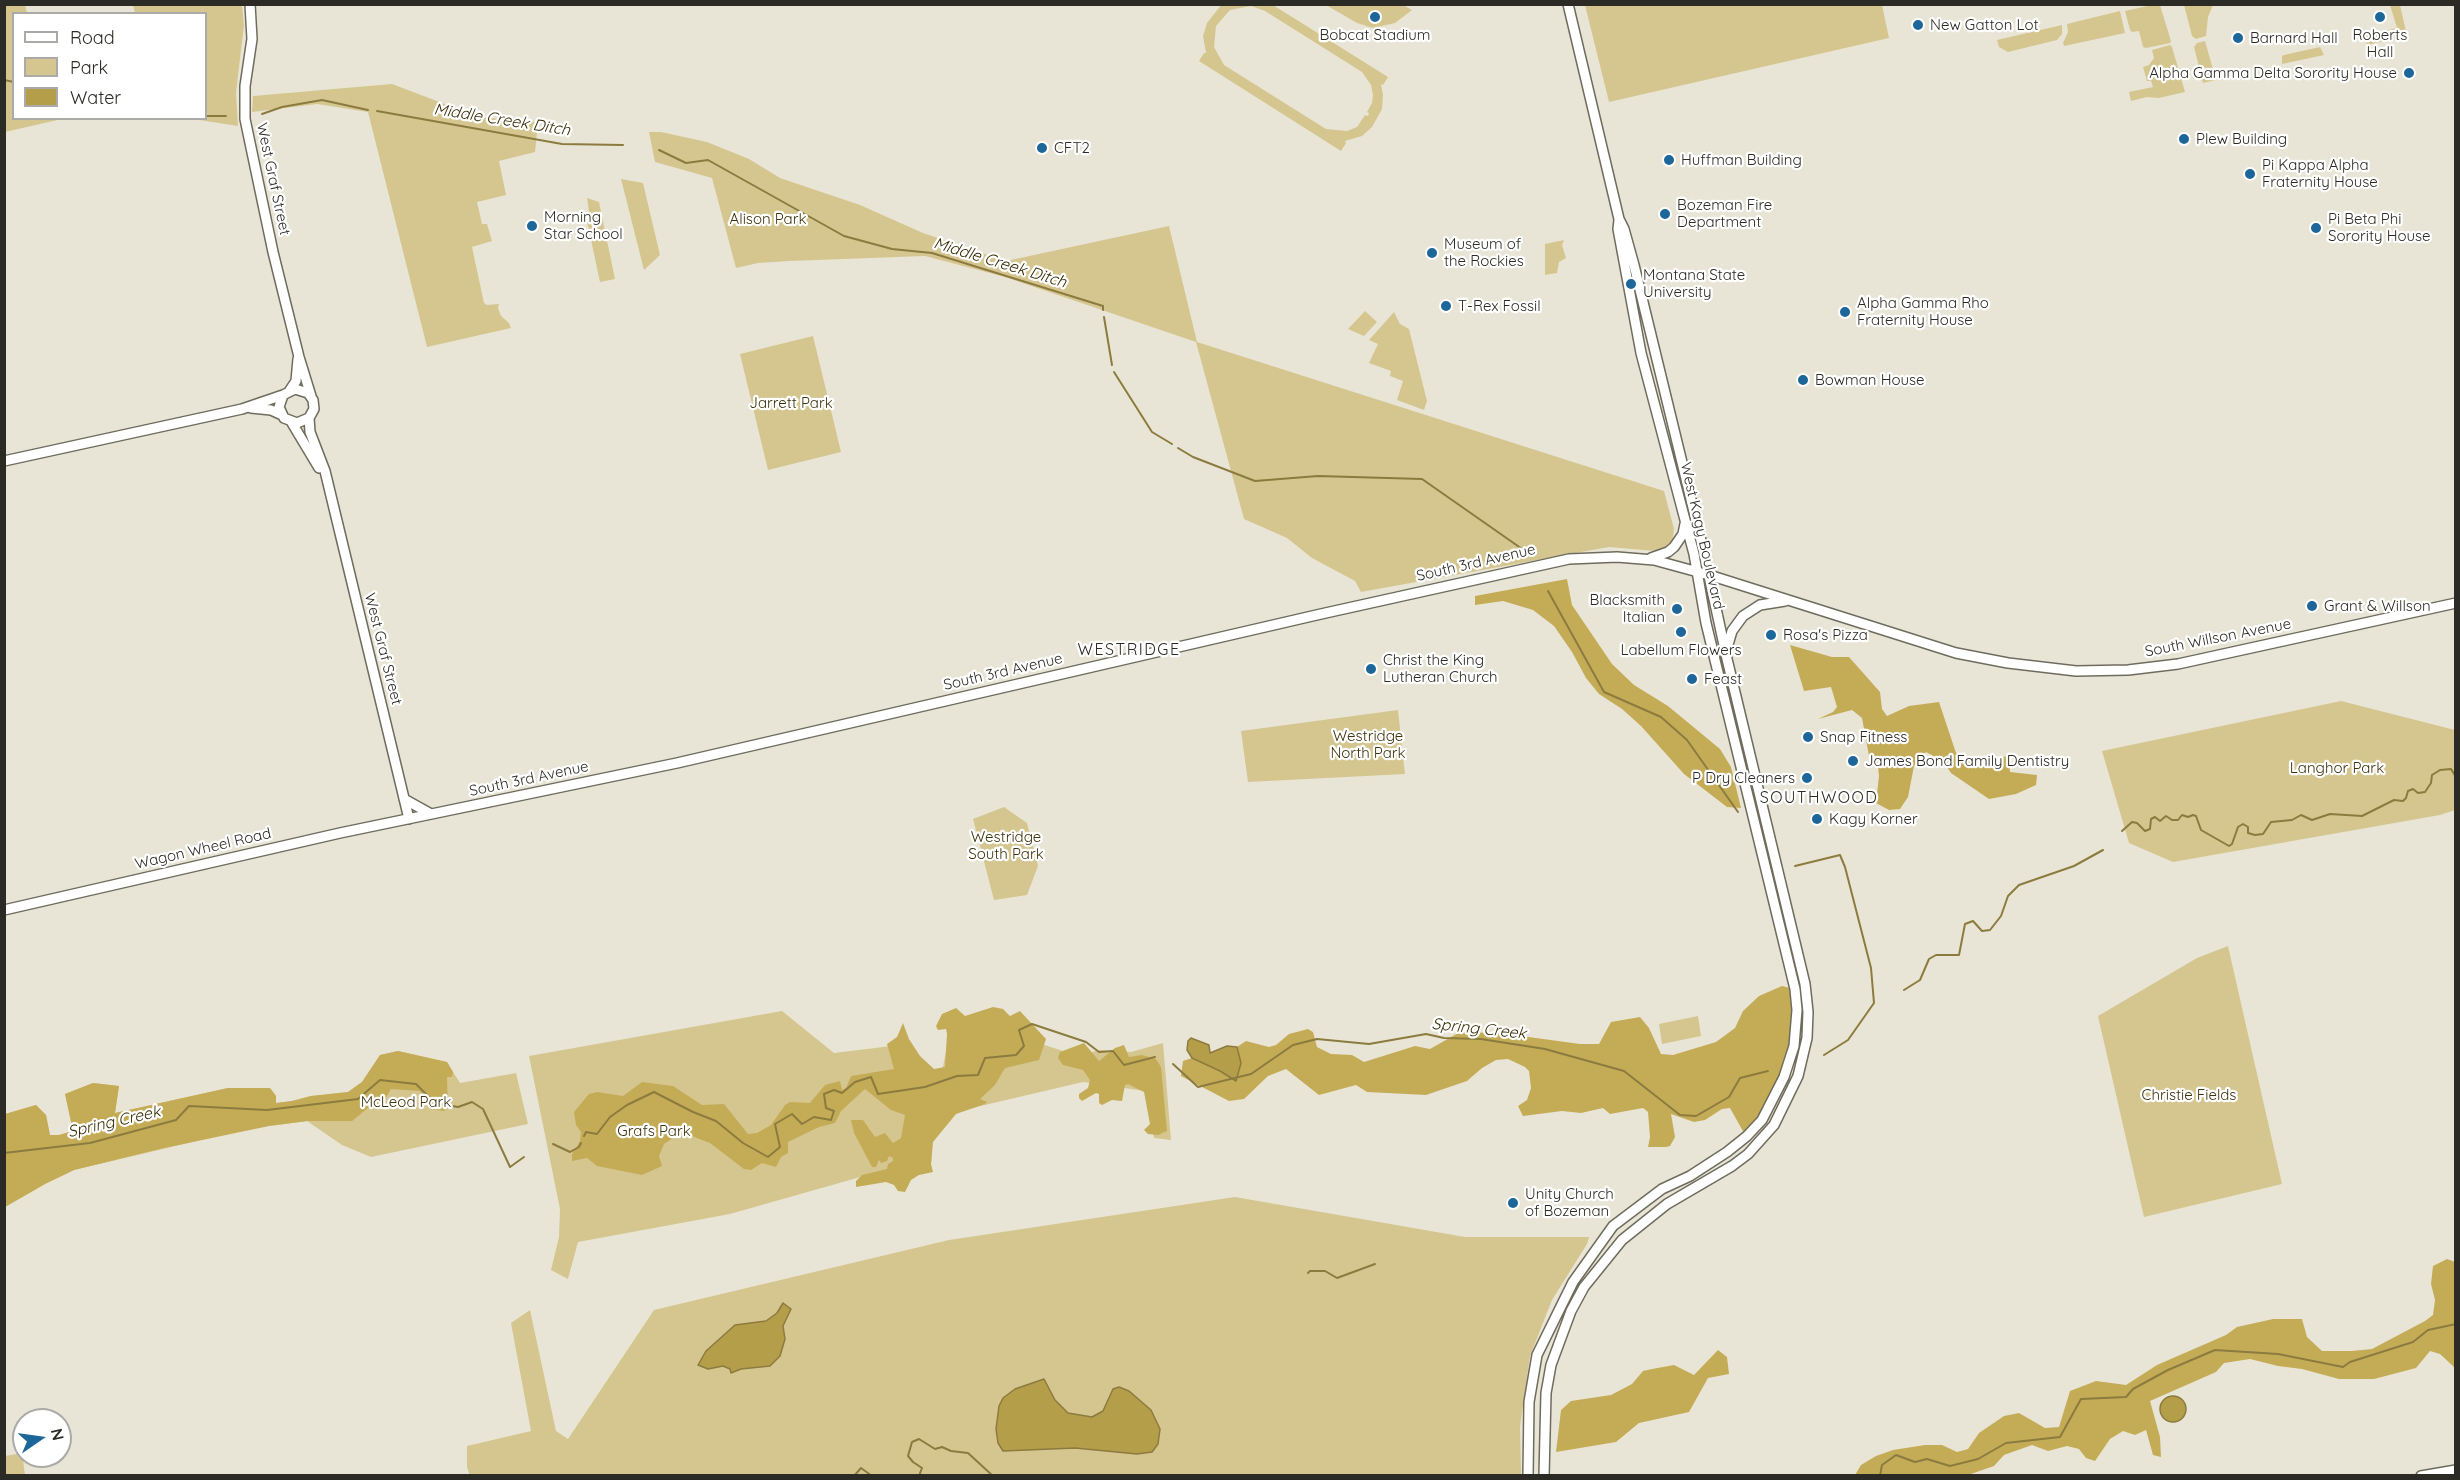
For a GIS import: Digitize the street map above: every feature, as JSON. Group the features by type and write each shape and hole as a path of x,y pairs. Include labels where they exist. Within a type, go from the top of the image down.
{"main road":[{"name":"West Graf Street","path":"250,4 252,39 245,86 245,119 298,357 311,396"},
{"name":"West Kagy Boulevard","path":"1544,1476 1544,1422 1551,1365 1563,1328 1584,1287 1622,1240 1643,1222 1667,1204 1732,1166 1762,1139 1782,1112 1798,1076 1807,1038 1805,984 1725,653 1709,575 1634,265 1619,219 1568,4"},
{"name":"West Kagy Boulevard","path":"1528,1476 1529,1402 1537,1355 1578,1274 1613,1226 1662,1190 1690,1176 1728,1152 1748,1136 1762,1120 1784,1077 1794,1046 1797,1010 1795,989 1706,624 1686,522 1633,315 1618,229 1619,219"},
{"name":"West Graf Street","path":"287,392 296,381 298,357"},
{"path":"4,461 242,409 287,392 304,390 311,396 314,409 309,418 301,423 292,423 282,415 265,408 242,409"},
{"path":"282,415 279,407 287,392"},
{"name":"West Graf Street","path":"309,418 310,432 323,465 409,819"},
{"name":"West Graf Street","path":"292,423 312,454 328,486"},
{"path":"1648,559 1659,556 1674,547 1683,534 1686,522"},
{"name":"South 3rd Avenue","path":"409,819 677,763 1547,562 1600,557 1648,559 1709,575"},
{"name":"South Willson Avenue","path":"1709,575 1956,654 2061,671 2102,672 2178,664 2456,603"},
{"path":"1725,653 1729,637 1743,616 1760,605 1790,601"},
{"path":"404,799 431,814"},
{"name":"Wagon Wheel Road","path":"4,910 409,819"},
{"path":"2421,1476 2456,1470"}],"green space":[{"path":"1222,4 1273,5 1388,77 1383,85 1381,84 1382,109 1372,127 1362,136 1345,141 1341,151 1199,61 1206,53 1203,36 1207,23","holes":["1251,6 1265,11 1362,72 1371,85 1373,95 1367,112 1368,116 1365,115 1357,127 1347,131 1326,129 1224,65 1214,47 1216,26 1230,10"]},
{"path":"4,5 25,5 27,12 12,12 12,120 58,120 5,132"},
{"path":"133,5 242,5 244,25 236,93 238,126 199,120 207,120 207,12 135,12"},
{"name":"Bobcat Stadium","path":"1326,5 1403,5 1412,10 1395,23 1373,28 1357,23"},
{"path":"1585,5 1882,5 1889,38 1609,102"},
{"path":"2160,5 2171,41 2146,48 2143,47 2139,31 2130,30 2125,11"},
{"path":"2184,5 2213,5 2208,17 2206,36 2196,39 2192,36"},
{"path":"2390,5 2400,5 2407,36 2367,45 2365,35 2397,28"},
{"path":"2120,11 2125,33 2064,46 2068,32 2067,24"},
{"path":"2062,25 2062,34 2057,40 2008,52 1999,47 1997,40"},
{"path":"2205,41 2216,80 2203,83 2194,47 2197,43"},
{"path":"2170,45 2185,92 2131,101 2129,92 2153,87 2151,81 2147,81 2143,67 2149,65 2154,58 2152,50"},
{"path":"2320,47 2324,55 2282,64 2284,55"},
{"path":"392,84 479,117 538,122 535,152 499,161 506,195 477,202 482,224 487,224 492,241 472,247 484,303 499,304 501,316 511,328 427,347 368,112 317,104 252,112 253,96"},
{"name":"Alison Park","path":"649,132 661,132 707,142 749,159 780,178 860,205 923,233 1006,261 1169,226 1197,342 1664,491 1674,529 1672,543 1665,550 1655,551 1609,547 1361,592 1355,581 1312,558 1287,538 1244,519 1196,342 1005,277 925,256 758,263 736,268 712,178 655,162"},
{"path":"621,179 643,183 660,255 644,270"},
{"path":"587,198 599,202 615,279 600,282 587,221 590,219"},
{"path":"1564,240 1562,245 1566,258 1559,262 1557,273 1545,275 1545,244"},
{"path":"1365,311 1377,322 1364,336 1348,329"},
{"path":"1394,312 1400,324 1409,329 1427,401 1424,410 1397,400 1403,381 1390,376 1391,371 1369,363 1378,344 1369,340"},
{"name":"Jarrett Park","path":"813,336 841,452 768,470 740,354"},
{"path":"1567,579 1572,605 1612,664 1634,685 1668,706 1720,749 1731,767 1741,808 1727,807 1684,774 1641,726 1622,709 1599,694 1586,678 1554,626 1533,610 1503,601 1475,605 1475,596"},
{"path":"1790,645 1832,657 1849,657 1880,692 1882,709 1887,716 1909,706 1939,702 1956,753 1975,761 2009,756 2010,772 2037,775 2036,785 2016,794 1989,799 1951,773 1943,761 1926,752 1914,766 1908,797 1900,809 1889,810 1876,803 1879,776 1877,757 1869,756 1862,718 1852,710 1818,719 1833,712 1837,707 1831,687 1804,691"},
{"name":"Langhor Park","path":"2341,701 2455,730 2455,810 2440,815 2173,862 2129,843 2102,751"},
{"name":"Westridge North Park","path":"1398,710 1405,774 1248,782 1241,731"},
{"name":"Westridge South Park","path":"1004,807 1027,823 1038,866 1027,895 994,900 973,819"},
{"name":"Christie Fields","path":"2228,946 2282,1184 2144,1217 2098,1016 2197,958"},
{"path":"1782,986 1790,988 1793,1024 1782,1074 1763,1110 1744,1133 1730,1108 1722,1109 1705,1120 1694,1122 1671,1114 1675,1137 1670,1146 1666,1147 1648,1147 1650,1137 1648,1112 1643,1108 1610,1114 1603,1108 1581,1113 1562,1111 1523,1116 1518,1106 1527,1100 1531,1088 1529,1071 1508,1059 1496,1060 1467,1081 1426,1095 1367,1092 1356,1085 1319,1095 1286,1069 1268,1076 1244,1099 1229,1101 1181,1076 1183,1061 1192,1058 1220,1071 1239,1052 1237,1047 1246,1041 1269,1047 1276,1045 1289,1034 1308,1029 1313,1032 1317,1047 1331,1054 1352,1055 1364,1062 1415,1046 1430,1049 1460,1032 1499,1033 1580,1044 1599,1044 1611,1022 1640,1017 1649,1028 1661,1054 1673,1055 1716,1042 1735,1028 1743,1011 1759,996"},
{"path":"993,1007 1003,1009 1010,1016 1020,1011 1046,1039 1039,1060 1005,1068 995,1085 980,1099 987,1102 985,1104 956,1114 933,1142 931,1164 933,1172 919,1175 911,1180 905,1192 898,1191 894,1185 886,1182 856,1187 856,1181 862,1175 887,1169 893,1158 889,1156 887,1161 881,1163 879,1160 876,1167 872,1167 854,1133 851,1120 863,1120 875,1137 885,1133 893,1143 901,1138 905,1115 891,1110 865,1089 841,1111 835,1123 819,1127 788,1142 788,1153 781,1157 776,1167 762,1163 751,1170 744,1169 710,1143 689,1135 673,1138 664,1144 659,1156 662,1166 642,1175 597,1166 587,1158 572,1161 572,1154 580,1141 581,1132 576,1125 574,1112 589,1094 597,1092 623,1096 642,1082 673,1086 702,1105 724,1104 748,1134 757,1133 771,1125 785,1105 790,1102 810,1103 825,1085 840,1081 842,1090 846,1088 851,1076 894,1069 887,1044 897,1037 903,1023 909,1039 920,1056 934,1069 945,1067 946,1029 938,1030 936,1026 942,1014 956,1008 965,1016"},
{"name":"Grafs Park","path":"782,1011 834,1053 908,1044 920,1060 934,1071 943,1067 949,1035 1039,1043 1078,1056 1099,1050 1131,1052 1163,1043 1171,1140 1154,1138 1145,1091 1083,1082 955,1112 928,1139 932,1161 878,1172 730,1214 578,1242 568,1279 551,1270 559,1237 560,1209 529,1056"},
{"path":"1698,1016 1701,1036 1662,1044 1659,1024"},
{"path":"1084,1043 1099,1061 1115,1048 1124,1045 1129,1057 1142,1055 1156,1059 1161,1067 1167,1131 1158,1135 1148,1134 1144,1130 1150,1124 1144,1092 1128,1084 1125,1085 1122,1101 1112,1100 1102,1105 1099,1103 1099,1094 1096,1093 1082,1101 1079,1098 1079,1094 1088,1088 1090,1080 1083,1070 1063,1065 1058,1058 1060,1052"},
{"name":"McLeod Park","path":"398,1051 447,1062 460,1083 516,1073 528,1124 371,1157 342,1145 307,1121 269,1126 74,1170 5,1207 5,1114 36,1105 46,1115 50,1135 73,1131 65,1094 93,1083 119,1086 115,1113 228,1088 270,1088 276,1096 276,1103 292,1101 311,1096 348,1092 362,1082 380,1055"},
{"name":"McLeod Park","path":"398,1051 447,1062 453,1072 452,1077 447,1077 448,1108 444,1111 430,1109 420,1091 391,1089 383,1103 375,1108 368,1108 352,1121 308,1121 269,1126 74,1170 5,1207 5,1114 36,1105 46,1115 50,1135 73,1131 65,1094 93,1083 119,1086 115,1113 228,1088 270,1088 276,1096 276,1103 292,1101 311,1096 348,1092 362,1082 380,1055"},
{"path":"1235,1197 1465,1237 1589,1237 1587,1244 1552,1300 1530,1356 1520,1427 1521,1475 470,1476 467,1467 467,1446 531,1431 511,1323 530,1310 556,1431 568,1439 654,1310 949,1240"},
{"path":"2447,1259 2455,1262 2455,1368 2440,1354 2430,1351 2416,1368 2374,1379 2339,1379 2250,1359 2224,1363 2216,1372 2150,1401 2160,1437 2161,1457 2153,1455 2146,1430 2135,1435 2123,1431 2110,1439 2095,1461 2086,1458 2079,1449 2067,1446 2048,1451 2032,1445 2004,1455 1994,1466 1968,1475 1855,1475 1861,1465 1893,1450 1925,1445 1942,1445 1957,1452 1968,1449 1979,1433 2004,1416 2019,1413 2045,1428 2059,1427 2070,1391 2096,1381 2126,1385 2157,1365 2226,1335 2237,1327 2273,1319 2302,1319 2307,1337 2322,1351 2372,1349 2433,1315 2435,1300 2431,1284 2433,1266"},
{"path":"1718,1350 1727,1357 1729,1374 1708,1378 1689,1412 1639,1423 1616,1442 1556,1452 1561,1410 1571,1401 1611,1395 1632,1384 1643,1371 1652,1369 1674,1365 1694,1375"},
{"path":"12,1455 12,1468 24,1468 25,1475 5,1475 5,1456"}],"water":[{"path":"1191,1038 1209,1045 1210,1053 1227,1046 1237,1047 1241,1063 1236,1081 1192,1058 1187,1050 1188,1041"},
{"path":"783,1303 791,1309 783,1326 785,1339 780,1356 770,1366 741,1369 731,1373 730,1369 723,1366 708,1369 698,1365 706,1351 735,1325 766,1321 777,1313"},
{"path":"1044,1379 1055,1400 1068,1413 1092,1417 1103,1411 1113,1389 1119,1387 1129,1391 1151,1410 1160,1429 1158,1444 1152,1452 1137,1454 1075,1448 1003,1451 998,1443 996,1429 999,1406 1003,1398 1015,1389"},
{"path":"2173,1396 2182,1400 2186,1409 2182,1418 2173,1422 2164,1418 2160,1409 2164,1400"}],"waterway":[{"path":"4,6 9,4"},
{"name":"Middle Creek Ditch","path":"4,80 12,82"},
{"name":"Middle Creek Ditch","path":"262,114 282,107 322,100 368,110"},
{"name":"Middle Creek Ditch","path":"377,111 562,144 623,145"},
{"name":"Middle Creek Ditch","path":"207,116 226,116"},
{"name":"Middle Creek Ditch","path":"659,150 686,163 708,160 844,236 892,249 932,253 1103,306 1103,310"},
{"name":"Middle Creek Ditch","path":"1104,317 1112,365"},
{"name":"Middle Creek Ditch","path":"1114,372 1152,432 1172,444"},
{"name":"Middle Creek Ditch","path":"1178,448 1193,457 1255,481 1318,476 1422,479 1525,551"},
{"path":"1548,591 1604,692 1661,717 1687,740 1738,812"},
{"name":"Spring Creek","path":"2122,831 2132,822 2137,823 2145,831 2150,829 2151,819 2155,817 2160,821 2166,816 2172,820 2178,820 2182,815 2188,817 2193,815 2196,816 2201,830 2229,846 2232,844 2238,827 2243,824 2248,827 2248,833 2255,835 2263,834 2271,822 2292,820 2301,815 2312,820 2330,814 2362,816 2394,800 2403,801 2408,791 2413,789 2418,793 2425,792 2431,783 2432,775 2440,770 2451,769 2456,777"},
{"name":"Spring Creek","path":"1904,990 1920,980 1929,959 1936,955 1959,955 1965,924 1973,921 1982,931 1990,930 2001,916 2008,896 2019,885 2074,866 2103,850"},
{"path":"1795,866 1840,855 1871,968 1874,1003 1848,1040 1824,1055"},
{"name":"Spring Creek","path":"584,1136 586,1132 597,1134 610,1117 627,1105 654,1092 716,1121 743,1143 768,1157 780,1147 775,1124 792,1114 802,1124 814,1117 831,1120 834,1111 826,1108 824,1094 834,1090 842,1093 855,1082 871,1077 878,1094 925,1087 957,1076 978,1075 985,1058 1016,1055 1024,1046 1019,1030 1032,1024 1086,1042 1099,1052 1113,1051 1124,1065 1155,1057"},
{"name":"Spring Creek","path":"1173,1064 1198,1087 1251,1074 1293,1045 1317,1039 1369,1044 1426,1034 1444,1038 1481,1039 1545,1049 1624,1071 1680,1115 1696,1116 1729,1097 1740,1078 1768,1071"},
{"name":"Spring Creek","path":"4,1153 90,1143 176,1120 189,1106 267,1110 358,1099 380,1080 416,1084 435,1103 458,1107 472,1102 483,1109 510,1167 524,1157"},
{"name":"Spring Creek","path":"553,1144 570,1152 579,1147 581,1143"},
{"path":"1308,1273 1325,1271 1337,1278 1375,1264"},
{"path":"1880,1476 1882,1465 1896,1455 1915,1462 1927,1459 1950,1466 1978,1459 2006,1443 2060,1437 2081,1399 2126,1397 2133,1389 2168,1370 2215,1350 2278,1354 2343,1367 2350,1362 2413,1342 2428,1330 2456,1324"},
{"path":"919,1476 922,1468 908,1456 912,1442 919,1439 935,1449 942,1447 951,1451 968,1453 993,1476"},
{"path":"854,1476 861,1468 872,1476"}],"place":[{"name":"Bobcat Stadium","path":"1375,17"},
{"name":"Roberts Hall","path":"2380,17"},
{"name":"New Gatton Lot","path":"1918,25"},
{"name":"Barnard Hall","path":"2238,38"},
{"name":"Alpha Gamma Delta Sorority House","path":"2409,73"},
{"name":"Plew Building","path":"2184,139"},
{"name":"CFT2","path":"1042,148"},
{"name":"Huffman Building","path":"1669,160"},
{"name":"Pi Kappa Alpha Fraternity House","path":"2250,174"},
{"name":"Bozeman Fire Department","path":"1665,214"},
{"name":"Morning Star School","path":"532,226"},
{"name":"Pi Beta Phi Sorority House","path":"2316,228"},
{"name":"Museum of the Rockies","path":"1432,253"},
{"name":"Montana State University","path":"1631,284"},
{"name":"T-Rex Fossil","path":"1446,306"},
{"name":"Alpha Gamma Rho Fraternity House","path":"1845,312"},
{"name":"Bowman House","path":"1803,380"},
{"name":"Grant & Willson","path":"2312,606"},
{"name":"Blacksmith Italian","path":"1677,609"},
{"name":"Labellum Flowers","path":"1681,632"},
{"name":"Rosa's Pizza","path":"1771,635"},
{"name":"Christ the King Lutheran Church","path":"1371,669"},
{"name":"Feast","path":"1692,679"},
{"name":"Snap Fitness","path":"1808,737"},
{"name":"James Bond Family Dentistry","path":"1853,761"},
{"name":"P Dry Cleaners","path":"1807,778"},
{"name":"Kagy Korner","path":"1817,819"},
{"name":"Unity Church of Bozeman","path":"1513,1203"}],"district":[{"name":"WESTRIDGE","path":"1129,650"},
{"name":"SOUTHWOOD","path":"1819,798"}]}
